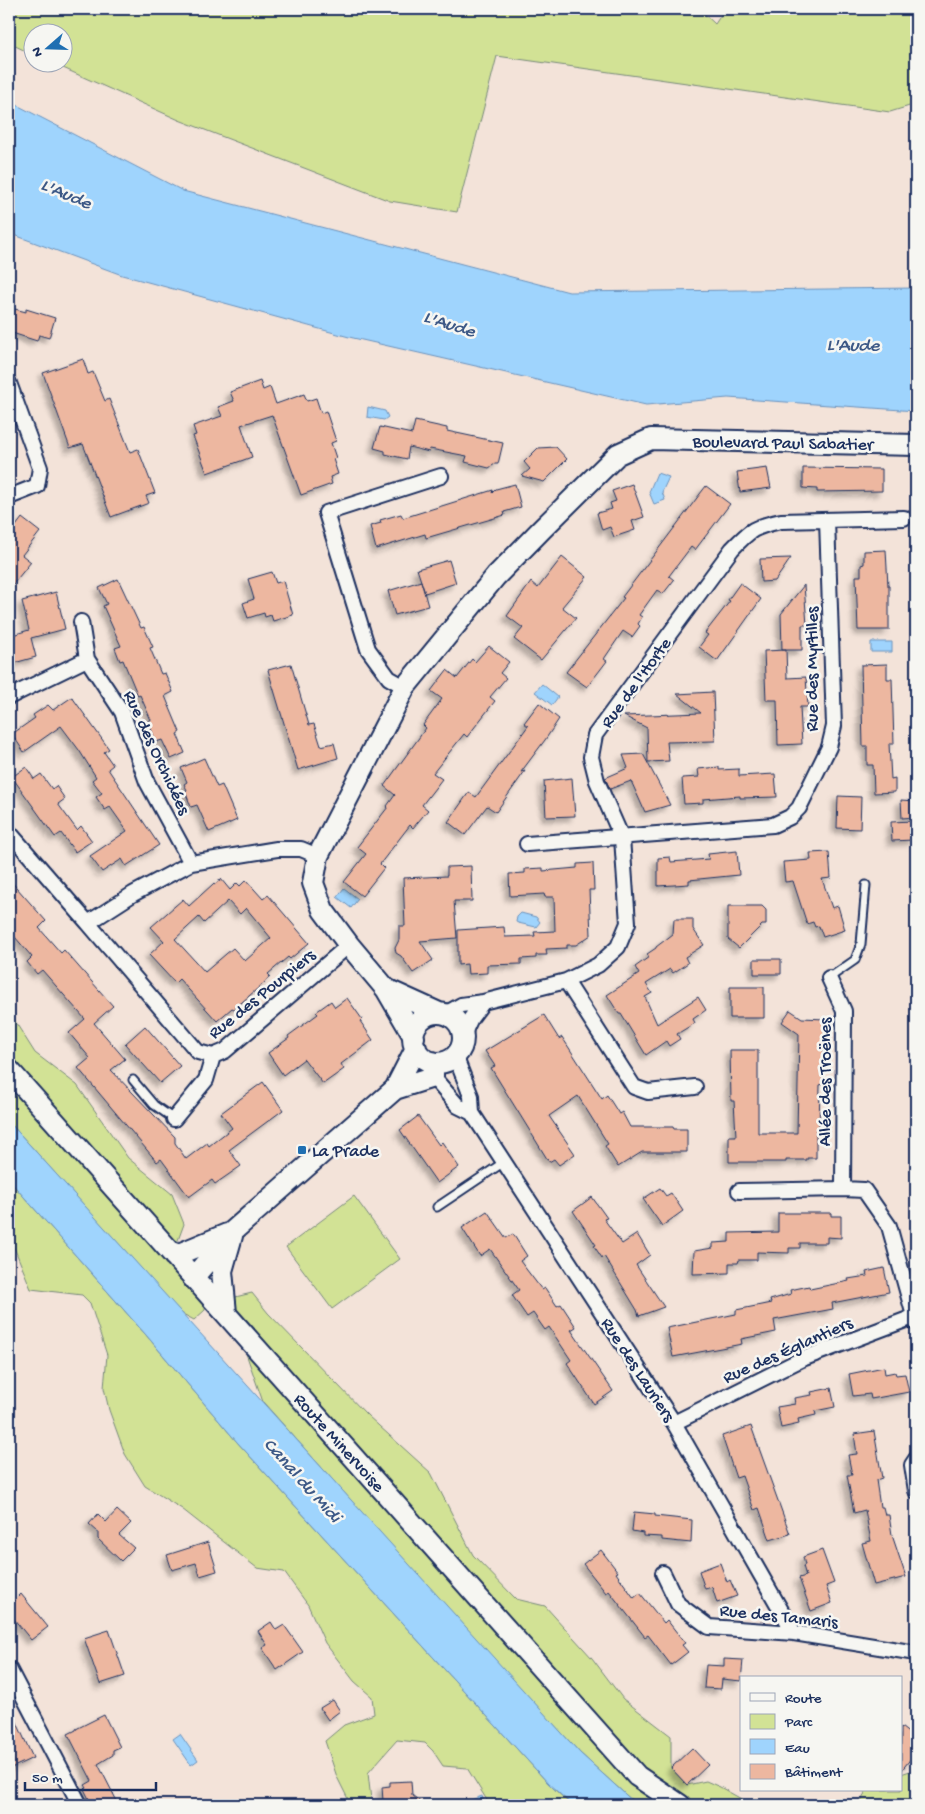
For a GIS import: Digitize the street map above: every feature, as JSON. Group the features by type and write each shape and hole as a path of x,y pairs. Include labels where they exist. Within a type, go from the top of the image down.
{"street":[{"path":"9,383 40,468 36,486 9,496"},
{"name":"Boulevard Paul Sabatier","path":"405,687 496,576 618,454 650,439 916,445"},
{"path":"433,1069 415,1043 386,989 322,910 313,882 318,856 405,687 389,678 368,649 326,512 441,476"},
{"name":"Rue de l'Horte","path":"442,1014 461,1005 483,1002 566,981 598,965 618,947 628,922 622,838 597,781 591,757 595,736 732,549 748,532 780,521 904,518"},
{"name":"Rue des Myrtilles","path":"527,844 773,825 790,818 799,808 829,748 834,726 828,520"},
{"name":"Rue des Orchidées","path":"81,622 87,659 122,712 147,782 191,863"},
{"path":"9,697 87,659"},
{"name":"Rue des Pourpiers","path":"9,832 198,1052 213,1056 225,1051 349,945"},
{"path":"88,923 133,894 191,863 278,849 301,849 318,856"},
{"name":"Allée des Troënes","path":"829,978 844,1011 843,1189"},
{"path":"566,981 634,1087 648,1092 696,1087"},
{"path":"386,989 457,1022 460,1044"},
{"path":"193,1278 233,1231 395,1089 447,1061 460,1044 471,1018 483,1002"},
{"path":"395,1089 415,1043 415,1030 419,1023 424,1018 442,1014"},
{"name":"Rue des Lauriers","path":"460,1044 458,1063 470,1096 472,1113 674,1423 794,1633"},
{"path":"174,1119 206,1080 213,1056"},
{"name":"Rue des Lauriers","path":"433,1069 458,1106 472,1113"},
{"name":"Route Minervoise","path":"9,1070 637,1776 680,1805"},
{"path":"739,1191 864,1190 889,1226 916,1318"},
{"path":"174,1256 233,1231"},
{"path":"226,1313 222,1271 233,1231"},
{"name":"Rue des Églantiers","path":"674,1423 802,1359 916,1318"},
{"path":"916,1459 912,1465 916,1491"},
{"name":"Rue des Tamaris","path":"663,1573 678,1604 709,1627 794,1633 916,1653"},
{"path":"9,1668 80,1805"}],"lane":[{"path":"829,978 855,960 861,944 866,885"},
{"path":"133,1080 154,1105 174,1119"},
{"path":"437,1206 504,1162"}],"green space":[{"path":"9,9 699,9 715,24 725,9 916,9 916,104 890,112 497,56 457,212 390,201 179,120 72,72 72,22 22,22 22,49 9,43"},
{"path":"9,1012 35,1053 77,1085 128,1158 172,1194 184,1224 177,1243 208,1280 205,1310 194,1320 181,1313 9,1122"},
{"path":"9,1180 146,1335 237,1442 548,1783 571,1805 490,1805 467,1768 443,1766 425,1743 397,1740 368,1773 371,1800 375,1805 351,1805 337,1777 325,1741 344,1725 374,1714 372,1697 354,1681 325,1643 308,1605 284,1572 257,1568 182,1509 145,1486 125,1454 109,1410 104,1388 107,1355 90,1303 82,1295 31,1289 9,1235"},
{"path":"354,1196 400,1259 332,1309 286,1247"},
{"path":"252,1293 268,1313 368,1416 431,1473 473,1555 516,1599 545,1606 592,1658 623,1699 671,1736 671,1768 687,1785 706,1781 752,1805 637,1805 580,1753 263,1402 227,1299"},
{"path":"916,1769 916,1805 860,1805 865,1792 902,1792 902,1774"}],"water":[{"name":"L'Aude","path":"9,101 183,191 569,292 916,288 916,411 728,398 646,405 349,337 122,275 9,233"},
{"path":"368,407 385,411 388,417 384,420 367,417"},
{"path":"657,473 669,477 662,492 665,500 654,504 649,492"},
{"path":"871,642 892,642 892,652 871,652"},
{"path":"542,684 558,697 552,705 535,692"},
{"path":"344,888 358,899 351,908 337,897"},
{"path":"521,913 536,917 540,922 536,927 518,923 516,922 517,917"},
{"name":"Canal du Midi","path":"9,1122 580,1753 637,1805 572,1805 548,1783 237,1442 146,1335 9,1180"},
{"path":"180,1734 198,1760 191,1765 173,1739"},
{"path":"482,1796 485,1805 463,1805 463,1803"}],"building":[{"path":"15,309 26,312 26,309 55,318 49,338 39,335 37,341 9,332"},
{"path":"83,359 88,374 93,372 105,401 109,399 130,452 138,449 155,493 146,496 149,503 111,517 83,444 70,448 43,373"},
{"path":"260,381 263,390 270,387 276,404 304,394 307,401 316,398 321,413 326,411 336,441 331,443 336,458 333,459 338,474 330,477 332,484 301,495 272,415 241,425 252,457 207,473 193,436 196,435 193,426 222,416 218,407 234,401 230,392"},
{"path":"415,421 447,428 447,431 503,443 498,464 489,468 465,462 467,456 430,449 429,452 409,447 407,459 385,454 385,451 374,448 380,427 412,434"},
{"path":"556,447 567,459 544,482 522,476 530,469 524,462 538,448"},
{"path":"767,468 771,488 740,492 737,472"},
{"path":"803,468 882,469 882,491 817,492 817,489 803,488"},
{"path":"515,484 521,507 504,512 505,515 426,538 425,534 376,549 370,526 381,523 380,520 401,514 403,518 493,490 492,493 496,489"},
{"path":"632,484 644,517 632,521 635,530 614,537 610,527 602,530 597,513 612,509 610,503 616,501 612,491"},
{"path":"706,486 730,504 695,550 691,547 669,576 674,580 663,594 657,590 639,615 642,617 638,624 640,626 632,637 623,631 604,659 607,661 587,687 566,672 624,598 622,597"},
{"path":"22,518 40,532 22,555 31,562 9,589 9,520 16,526"},
{"path":"886,550 889,586 889,630 858,630 856,576 861,576 861,565 864,564 864,551"},
{"path":"562,557 587,577 562,607 576,618 541,660 514,639 523,628 507,616 531,582 538,588"},
{"path":"791,558 775,581 761,582 760,559"},
{"path":"449,560 456,583 425,593 417,569"},
{"path":"272,572 276,583 283,581 293,615 273,621 271,615 265,617 264,613 248,618 243,603 254,599 248,579"},
{"path":"118,579 141,628 144,627 153,647 150,648 161,674 165,673 173,692 165,696 180,732 177,734 185,753 171,759 162,740 156,742 148,721 151,720 140,695 138,696 123,660 120,661 115,648 121,646 103,606 107,604 99,588"},
{"path":"421,581 428,606 395,615 388,591"},
{"path":"740,583 761,599 717,661 699,647 708,635 705,633 730,601 728,600"},
{"path":"804,585 807,625 802,625 802,650 782,650 781,614"},
{"path":"56,592 65,629 31,638 36,657 14,663 13,660 9,661 9,636 29,630 22,601"},
{"path":"489,646 509,662 500,673 506,678 490,697 495,701 467,737 464,734 433,773 442,779 422,805 428,810 413,828 410,825 380,864 384,868 362,896 344,882 366,854 357,847 395,795 384,786 426,728 423,725 442,699 431,691 447,670 457,678 472,659 475,662"},
{"path":"786,650 787,678 806,677 808,707 800,707 802,744 778,745 777,700 766,700 764,651"},
{"path":"291,664 309,725 314,724 321,746 334,743 338,758 298,770 268,670"},
{"path":"887,664 887,679 892,679 894,744 889,744 891,779 895,778 895,792 874,793 873,765 867,765 867,746 863,746 861,665"},
{"path":"713,692 715,741 667,742 669,761 648,762 647,728 624,716 701,713 677,694"},
{"path":"72,697 109,749 104,752 113,765 108,769 159,845 126,866 122,859 102,872 90,856 127,831 110,807 105,810 96,797 102,793 92,780 96,777 79,750 61,726 24,752 12,734 35,718 33,715 48,705 53,710"},
{"path":"539,703 559,719 521,772 525,771 496,812 487,806 465,835 448,822 469,792 476,797 528,726 524,723"},
{"path":"643,754 670,805 645,812 631,781 610,789 605,778 628,768 623,755"},
{"path":"204,758 217,787 222,785 237,820 209,832 197,805 191,807 185,791 187,790 184,784 187,782 181,768"},
{"path":"26,767 34,779 41,774 52,789 56,786 65,799 58,804 77,830 81,826 92,841 75,852 61,833 55,837 12,777"},
{"path":"719,767 719,770 739,769 739,776 775,774 777,797 740,798 740,796 703,799 703,803 684,804 682,778 699,777 698,769"},
{"path":"572,778 575,816 546,817 544,781"},
{"path":"838,796 861,797 860,829 837,828"},
{"path":"901,800 916,801 916,817 902,818"},
{"path":"913,821 913,840 892,841 891,822"},
{"path":"737,851 739,875 689,880 689,884 658,886 658,858 670,857 671,862 709,859 708,854"},
{"path":"829,852 831,878 822,879 832,908 838,906 845,930 823,937 819,926 815,927 813,922 807,924 793,881 785,882 783,862 811,860 810,853"},
{"path":"593,863 594,890 589,890 591,935 576,945 567,945 567,948 546,949 547,955 536,955 536,958 521,959 521,964 487,965 487,973 468,974 467,964 458,965 458,930 504,927 505,937 535,936 534,932 555,931 554,897 545,897 544,894 510,896 509,874 525,873 525,869 543,868 543,871 577,868 577,864"},
{"path":"471,866 472,901 454,901 457,938 420,941 433,960 413,973 401,956 396,953 395,948 399,940 399,926 405,926 403,878 447,876 447,867"},
{"path":"9,879 46,921 39,928 61,953 64,950 113,1006 94,1023 125,1059 111,1070 175,1137 175,1143 186,1159 207,1143 209,1146 232,1128 221,1113 263,1082 283,1110 229,1150 241,1166 215,1184 212,1180 189,1197 161,1159 157,1162 78,1068 90,1058 69,1033 85,1019 42,970 37,974 27,962 32,957 9,930"},
{"path":"221,879 230,890 237,883 240,886 246,880 263,899 268,895 309,943 290,959 288,957 268,974 270,976 264,983 217,1021 179,979 175,983 149,955 164,941 151,927 183,899 189,906","holes":["228,901 240,914 246,908 271,938 245,961 233,948 205,972 175,939 199,917 204,923"]},
{"path":"728,906 762,906 766,910 766,925 762,925 739,948 728,939"},
{"path":"674,919 693,919 693,929 704,945 685,957 688,963 673,973 670,969 646,984 652,993 645,997 657,1024 698,997 706,1010 693,1019 695,1023 677,1034 680,1039 669,1046 666,1041 646,1055 607,995 639,974 635,967 649,957 647,954 673,934"},
{"path":"754,959 781,959 781,974 754,974"},
{"path":"730,987 764,987 764,1018 730,1018"},
{"path":"347,998 362,1019 360,1021 373,1040 341,1064 344,1069 323,1084 304,1059 283,1075 268,1053 289,1038 288,1036 318,1014 316,1012 331,1001 335,1007"},
{"path":"790,1010 802,1018 825,1019 823,1084 820,1085 819,1129 816,1129 816,1158 786,1160 786,1162 729,1162 729,1136 736,1136 734,1101 731,1101 730,1050 758,1050 758,1133 797,1133 799,1034 782,1022"},
{"path":"544,1015 559,1039 562,1037 602,1099 607,1095 619,1114 622,1112 630,1127 673,1127 674,1129 687,1129 687,1152 642,1152 618,1167 605,1146 608,1144 578,1096 549,1116 575,1154 559,1165 554,1159 549,1162 491,1068 495,1066 485,1051"},
{"path":"145,1026 180,1066 160,1083 125,1044"},
{"path":"418,1116 439,1145 442,1142 459,1167 437,1183 400,1130"},
{"path":"660,1188 666,1196 671,1193 683,1211 662,1226 643,1199"},
{"path":"592,1197 607,1218 604,1219 622,1244 637,1234 650,1255 636,1265 664,1307 639,1316 604,1256 602,1258 594,1246 596,1245 573,1211"},
{"path":"487,1211 506,1238 513,1234 527,1256 520,1261 542,1290 545,1288 557,1306 561,1304 576,1327 571,1330 613,1391 594,1404 567,1363 571,1360 549,1327 545,1330 533,1313 527,1317 512,1295 519,1290 490,1249 480,1256 462,1228"},
{"path":"778,1213 831,1213 831,1216 841,1216 841,1238 827,1237 827,1243 800,1243 800,1248 789,1248 789,1253 757,1252 757,1260 739,1260 738,1263 729,1263 729,1273 693,1274 694,1251 713,1248 713,1243 729,1242 729,1233 778,1232"},
{"path":"884,1268 889,1292 832,1303 833,1309 774,1320 776,1332 741,1339 742,1344 673,1357 667,1328 736,1314 736,1310 771,1303 770,1300 791,1294 790,1290 809,1286 810,1289 849,1281 848,1279 867,1276 866,1272"},
{"path":"884,1367 885,1374 895,1372 896,1375 905,1374 909,1392 871,1399 870,1394 853,1396 849,1374"},
{"path":"831,1388 835,1407 815,1411 816,1415 798,1419 799,1424 781,1428 777,1407 795,1404 794,1398 812,1395 811,1392"},
{"path":"751,1426 790,1534 770,1540 759,1508 754,1510 742,1476 736,1478 722,1436"},
{"path":"874,1431 882,1478 876,1480 880,1507 883,1507 885,1515 889,1515 892,1535 906,1577 874,1585 862,1543 871,1541 865,1510 854,1513 847,1475 852,1475 848,1455 857,1454 854,1434"},
{"path":"117,1510 131,1523 119,1535 134,1548 121,1561 98,1539 98,1532 89,1524 98,1514 106,1522"},
{"path":"634,1512 692,1520 691,1543 662,1540 662,1537 643,1536 643,1533 632,1531"},
{"path":"208,1542 217,1571 200,1576 196,1563 172,1570 167,1555"},
{"path":"601,1550 618,1572 616,1573 634,1598 640,1593 664,1623 667,1620 685,1643 682,1645 688,1652 671,1665 648,1635 645,1637 609,1591 606,1593 583,1564"},
{"path":"822,1550 834,1583 826,1586 832,1603 811,1611 799,1578 806,1576 803,1557"},
{"path":"720,1563 727,1582 730,1580 737,1596 717,1603 712,1587 705,1589 699,1571"},
{"path":"21,1594 48,1627 31,1640 9,1613 9,1606"},
{"path":"271,1622 276,1630 284,1625 303,1652 277,1670 262,1648 267,1645 258,1631"},
{"path":"109,1630 125,1676 100,1684 84,1638"},
{"path":"724,1659 743,1660 740,1681 722,1679 721,1689 704,1688 706,1665 724,1666"},
{"path":"333,1700 340,1711 328,1720 320,1708"},
{"path":"9,1705 33,1758 9,1769"},
{"path":"104,1715 120,1747 113,1750 113,1755 98,1764 119,1805 92,1805 84,1789 87,1788 85,1785 92,1781 68,1734"},
{"path":"902,1728 916,1739 916,1752 902,1770"},
{"path":"692,1748 708,1765 687,1785 671,1768"},
{"path":"411,1781 412,1795 424,1805 393,1805 388,1801 383,1801 382,1787 390,1786 390,1782"}],"place":[{"name":"La Prade","path":"302,1150"}]}
